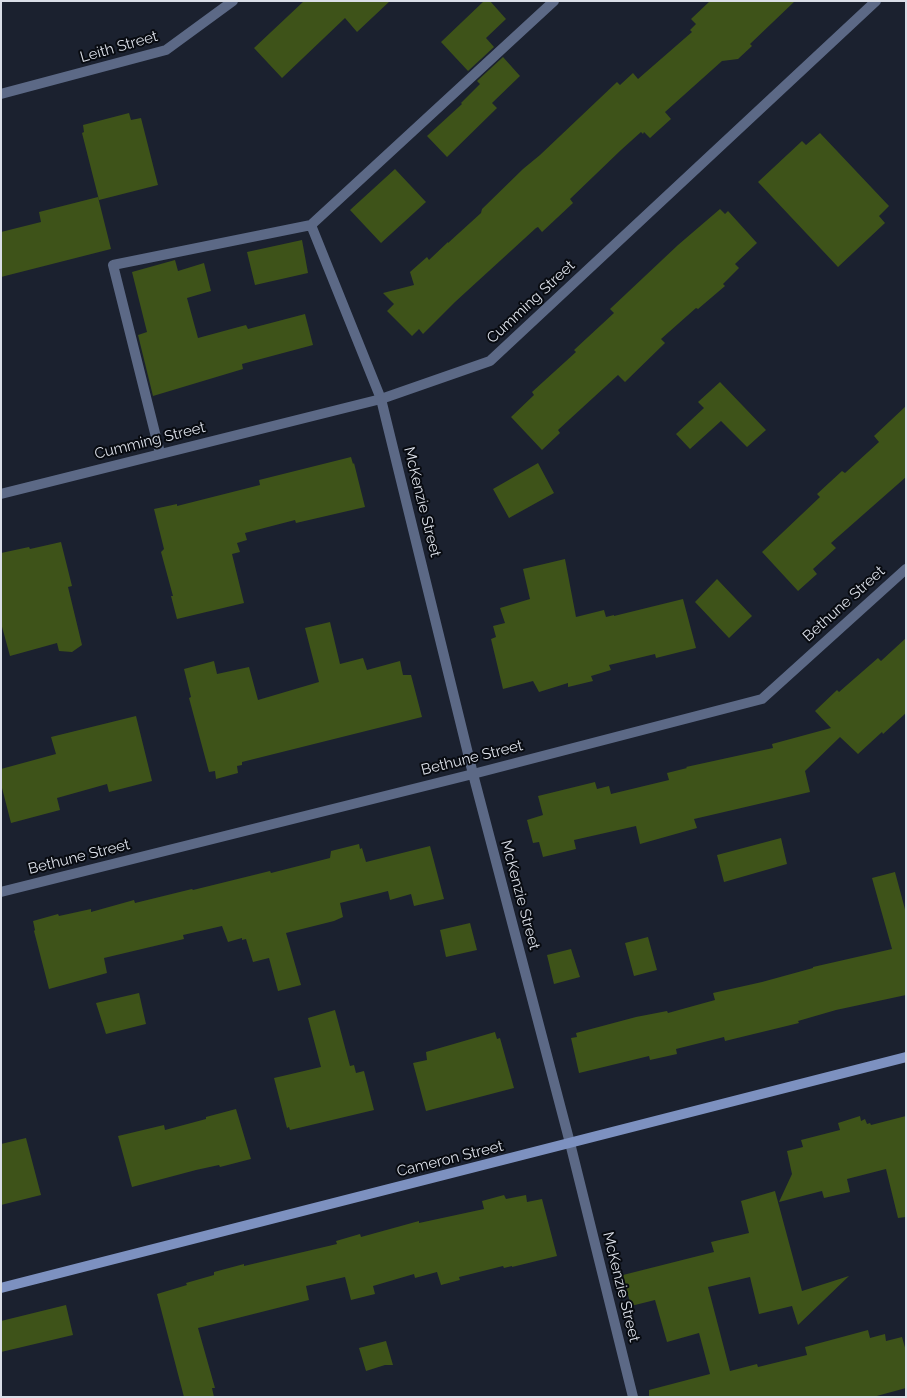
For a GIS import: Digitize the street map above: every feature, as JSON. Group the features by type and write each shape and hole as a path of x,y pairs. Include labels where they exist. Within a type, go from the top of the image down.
{"street":[{"name":"Leith Street","path":"1,94 166,50 233,1"},
{"path":"160,453 113,265 311,226 554,1"},
{"name":"Cumming Street","path":"1,494 160,453 381,400 490,361 876,1"},
{"name":"McKenzie Street","path":"311,226 381,400 473,774 570,1143 633,1397"},
{"name":"Bethune Street","path":"1,892 473,774 762,699 906,569"},
{"name":"Cameron Street","path":"1,1288 906,1057"}],"building":[{"path":"304,1 390,1 357,32 345,18 282,78 254,48"},
{"path":"484,1 490,1 506,19 486,38 494,47 468,71 441,42"},
{"path":"710,1 795,1 750,44 752,46 738,59 722,61 665,112 671,119 650,138 644,132 643,134 641,132 570,199 573,203 542,232 538,227 536,228 423,334 419,329 412,336 387,311 394,304 383,293 414,285 410,272 427,257 429,260 481,213 482,209 523,169 617,82 620,85 633,73 638,79 692,32 690,30 696,24 691,19"},
{"path":"503,57 520,76 492,103 497,108 447,157 427,136 462,104 480,84 477,81"},
{"path":"129,113 131,120 141,118 158,185 99,200 82,133 84,132 83,125"},
{"path":"820,133 889,206 879,216 885,223 838,267 758,182 802,141 806,145"},
{"path":"395,169 426,202 381,243 350,210"},
{"path":"98,197 111,249 1,277 1,232 41,222 39,212"},
{"path":"720,209 725,214 728,211 757,243 735,264 739,268 723,284 725,286 698,309 696,308 661,339 665,343 625,382 618,375 558,430 560,433 542,450 511,417 534,395 532,392 576,352 574,350 614,313 610,309 678,245"},
{"path":"302,240 308,273 255,285 247,252"},
{"path":"175,260 178,271 204,263 211,291 187,298 198,338 246,325 248,329 305,314 313,345 242,364 243,369 153,396 138,335 147,332 132,272"},
{"path":"720,382 766,430 747,447 721,421 690,449 676,434 704,408 698,402"},
{"path":"906,406 906,477 831,543 836,548 813,569 817,574 798,591 762,552 820,497 817,494 842,471 845,473 879,442 874,436"},
{"path":"351,457 365,507 296,523 295,520 245,533 247,540 237,543 240,552 232,554 244,603 177,619 161,552 164,549 154,509 177,504 177,506 260,485 259,480"},
{"path":"538,463 554,493 509,518 493,489"},
{"path":"61,542 72,586 68,587 82,645 72,652 59,651 57,643 10,656 1,623 1,553"},
{"path":"565,559 576,617 604,610 606,617 614,616 683,599 696,648 656,658 655,654 609,665 611,670 591,676 593,681 568,687 568,683 539,692 533,681 503,689 491,639 496,637 493,626 505,623 500,608 530,599 523,569"},
{"path":"717,579 752,616 729,638 695,602"},
{"path":"330,622 340,664 363,658 367,670 400,661 403,675 411,675 422,717 242,762 242,765 237,766 238,773 216,779 215,771 209,772 189,698 191,697 184,669 214,661 217,674 249,667 258,700 319,682 305,628"},
{"path":"906,638 906,713 858,754 840,737 805,771 810,792 694,819 697,828 640,844 636,826 574,840 576,849 543,857 539,842 533,843 527,820 543,815 538,796 595,782 597,789 609,786 611,794 669,780 667,773 686,767 773,748 772,744 831,728 815,711 837,690 839,692 878,658 881,661"},
{"path":"136,716 152,781 109,792 107,784 57,798 60,810 11,823 1,784 1,769 56,754 51,737"},
{"path":"781,838 787,864 724,882 717,855"},
{"path":"359,844 366,862 430,846 444,899 414,906 411,894 390,900 388,891 340,903 343,917 334,921 286,933 301,985 278,991 269,958 253,962 246,939 242,940 242,938 228,942 222,926 183,935 184,939 104,958 107,973 49,989 33,921 58,914 59,916 91,909 91,912 134,900 135,903 270,871 271,873 330,858 331,851"},
{"path":"895,872 906,913 906,995 836,1010 798,1021 799,1023 725,1041 724,1037 676,1049 677,1054 650,1060 649,1056 579,1073 571,1038 577,1037 576,1033 636,1017 667,1011 668,1013 715,1000 713,993 892,949 872,878"},
{"path":"470,923 477,950 446,957 440,930"},
{"path":"648,937 657,970 634,976 625,943"},
{"path":"571,949 580,977 554,984 547,955"},
{"path":"139,993 146,1024 106,1034 96,1003"},
{"path":"335,1010 350,1066 354,1065 356,1073 364,1071 374,1110 290,1130 289,1127 287,1128 274,1078 321,1067 308,1018"},
{"path":"495,1032 497,1039 500,1038 514,1088 426,1111 413,1063 427,1060 426,1052"},
{"path":"236,1109 251,1159 220,1167 219,1165 196,1170 132,1187 118,1136 164,1125 165,1130"},
{"path":"860,1116 861,1121 865,1119 867,1124 870,1123 871,1125 906,1116 906,1217 898,1218 886,1169 847,1179 850,1192 824,1198 822,1191 779,1202 792,1174 787,1151 803,1147 801,1140 840,1130 838,1123"},
{"path":"26,1138 41,1195 1,1205 1,1144"},
{"path":"775,1191 802,1291 849,1276 798,1325 792,1306 759,1314 750,1277 708,1287 730,1371 757,1364 758,1367 807,1355 805,1347 868,1330 870,1338 885,1334 886,1341 902,1337 906,1351 906,1388 873,1397 649,1397 649,1390 710,1374 699,1333 667,1342 655,1300 631,1306 623,1275 714,1252 711,1242 749,1233 741,1201"},
{"path":"504,1195 506,1199 526,1195 527,1202 542,1199 557,1256 512,1267 504,1268 503,1266 459,1277 460,1280 441,1285 437,1272 415,1278 414,1274 373,1286 375,1294 351,1300 345,1277 306,1286 309,1300 198,1328 215,1388 212,1388 214,1397 184,1397 157,1294 214,1275 214,1272 244,1264 244,1266 337,1244 336,1241 360,1234 361,1237 419,1221 419,1223 484,1209 482,1201"},
{"path":"66,1305 73,1335 1,1352 1,1321"},
{"path":"386,1341 393,1365 385,1365 366,1371 359,1348"}]}
